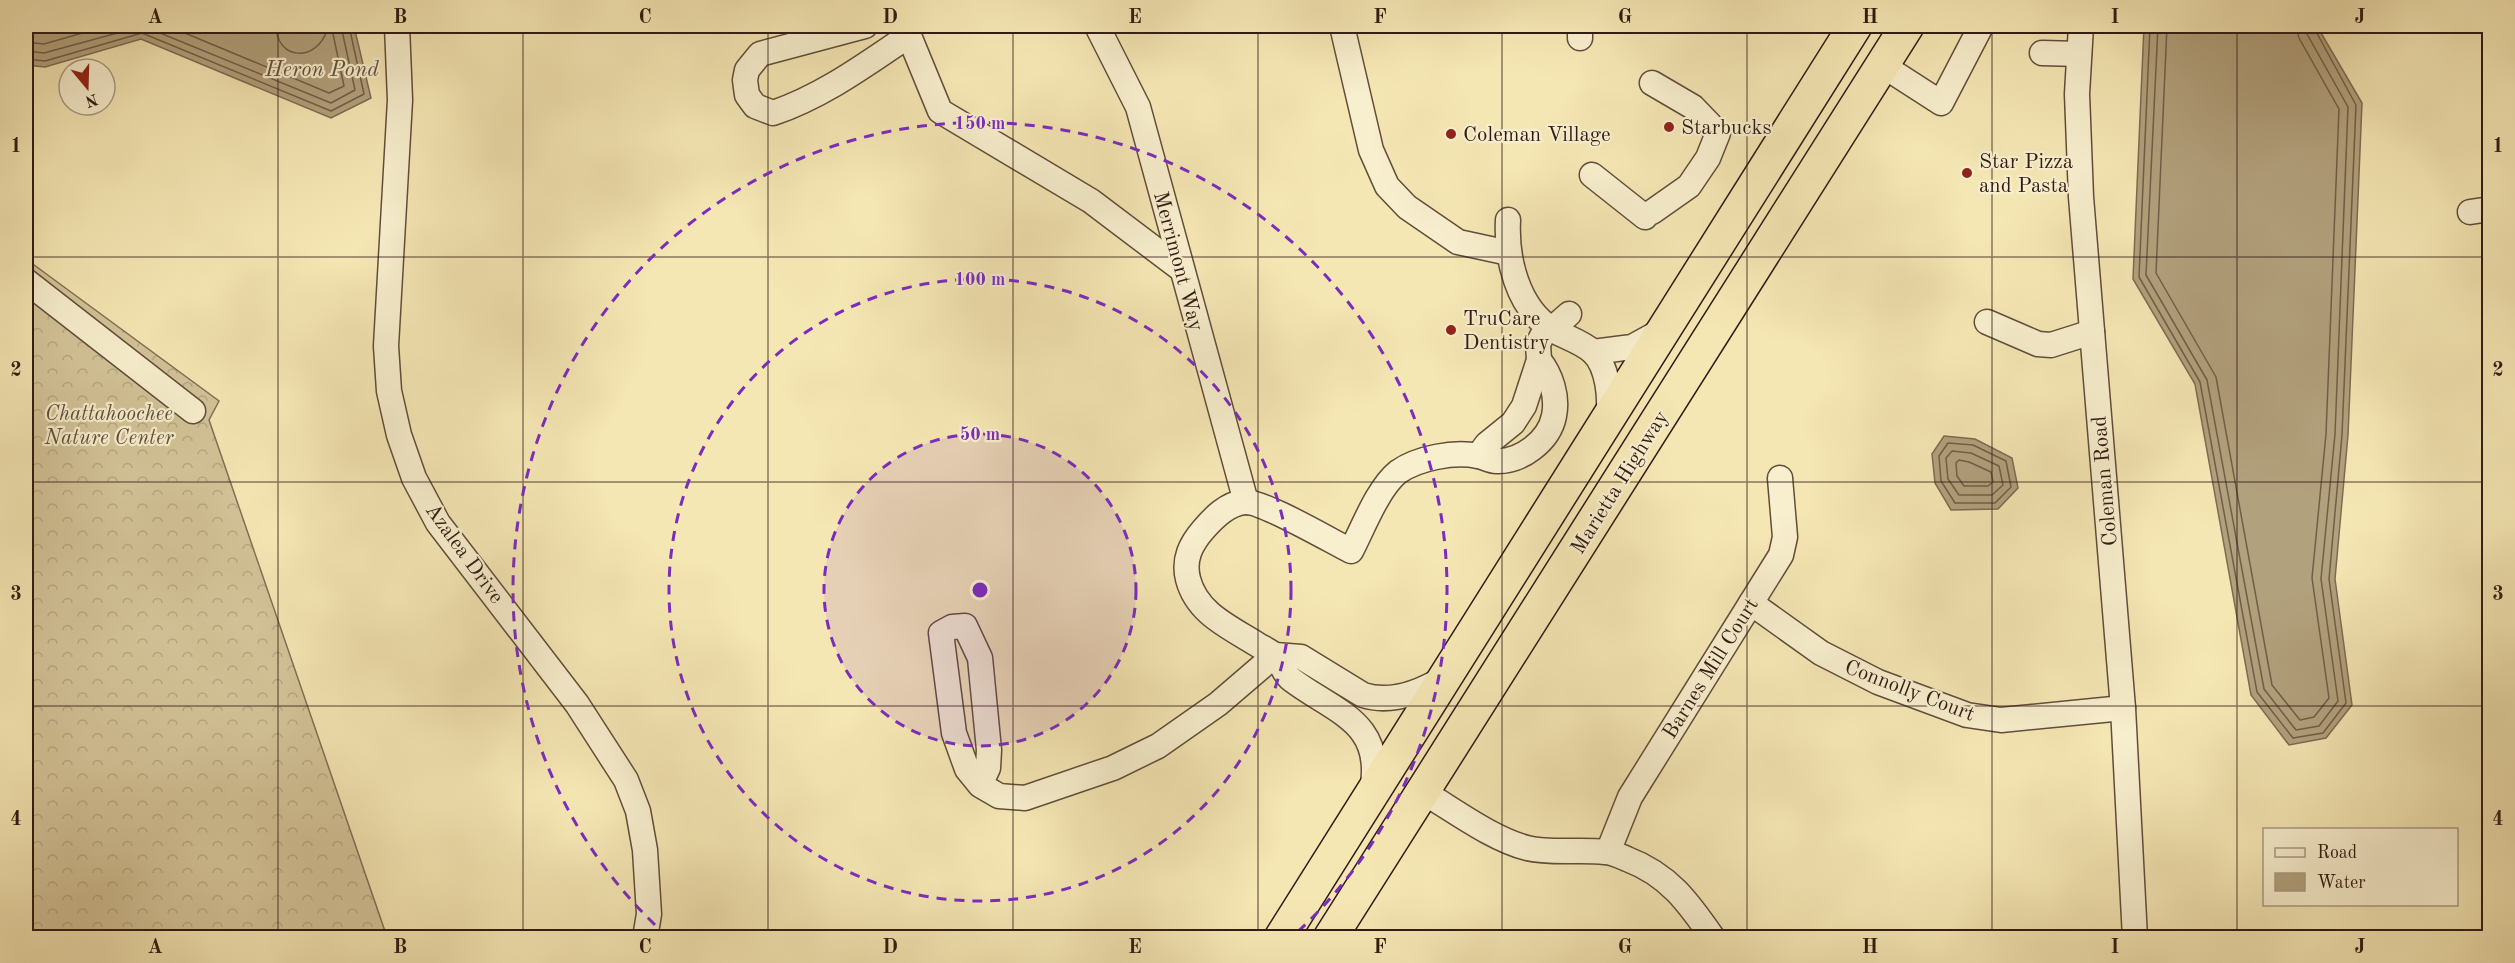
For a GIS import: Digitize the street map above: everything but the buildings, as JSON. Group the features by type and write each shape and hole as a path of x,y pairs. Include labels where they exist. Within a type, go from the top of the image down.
{"highway":[{"name":"Marietta Highway","path":"1281,938 1855,26"},
{"name":"Marietta Highway","path":"1330,938 1907,26"}],"street":[{"name":"Azalea Drive","path":"397,26 400,100 386,346 389,391 399,435 414,478 438,523 577,704 626,780 638,812 645,850 649,914 645,938"},
{"path":"865,26 760,54 747,69 745,80 747,95 755,106 773,113 783,110 826,90 907,31 940,111 1090,201 1181,269"},
{"name":"Merrimont Way","path":"1098,26 1138,107 1246,502"},
{"path":"1342,26 1371,150 1387,186 1407,207 1458,242 1509,253"},
{"name":"Coleman Road","path":"2081,26 2077,94 2081,197 2123,708 2135,938"},
{"path":"1882,65 1941,103 1979,30"},
{"path":"2042,53 2079,54"},
{"path":"1592,175 1648,214 1689,186 1708,158 1718,133 1694,107 1652,83"},
{"path":"1508,220 1509,253 1522,294 1538,318 1556,323 1593,352 1606,383 1608,418"},
{"path":"26,281 192,411"},
{"path":"1987,322 2038,344 2051,345 2092,332"},
{"path":"1478,456 1487,444 1506,430 1519,414 1528,396 1539,360 1538,344 1556,323"},
{"path":"1593,352 1632,347 1664,330"},
{"path":"1444,678 1407,695 1372,698 1363,695 1301,657 1275,655 1210,615 1194,595 1186,573 1186,562 1194,541 1218,514 1234,504 1246,502 1263,507 1351,551 1382,490 1398,472 1426,460 1478,456 1495,461 1513,458 1531,449 1544,436 1553,421 1556,402 1549,375 1539,360"},
{"name":"Barnes Mill Court","path":"1608,852 1630,797 1781,555 1785,537 1780,478"},
{"name":"Connolly Court","path":"1751,603 1821,653 1878,682 1967,715 2001,720 2123,708"},
{"path":"980,784 988,768 989,750 980,658 965,626 952,627 941,633 954,733 967,769 980,784 999,796 1025,798 1113,768 1158,746 1218,704 1275,655"},
{"path":"1275,655 1289,679 1347,716 1364,732 1374,757 1371,793"},
{"path":"1423,792 1491,832 1528,848 1608,852 1635,862 1662,877 1686,899 1713,938"}],"green space":[{"name":"Chattahoochee Nature Center","path":"26,259 219,401 209,420 387,937 26,937"}],"water":[{"name":"Heron Pond","path":"26,26 297,26 301,32 306,26 354,26 371,98 331,118 141,39 79,57 57,57 57,64 45,67 26,65"},
{"path":"2144,26 2317,26 2362,103 2348,435 2335,579 2352,705 2326,738 2289,745 2251,695 2195,384 2133,279"},
{"path":"1944,436 1975,439 2012,458 2018,488 1998,509 1951,510 1935,483 1932,454"}],"place":[{"name":"Starbucks","path":"1669,127"},
{"name":"Coleman Village","path":"1451,134"},
{"name":"Star Pizza and Pasta","path":"1967,173"},
{"name":"TruCare Dentistry","path":"1451,330"}]}
